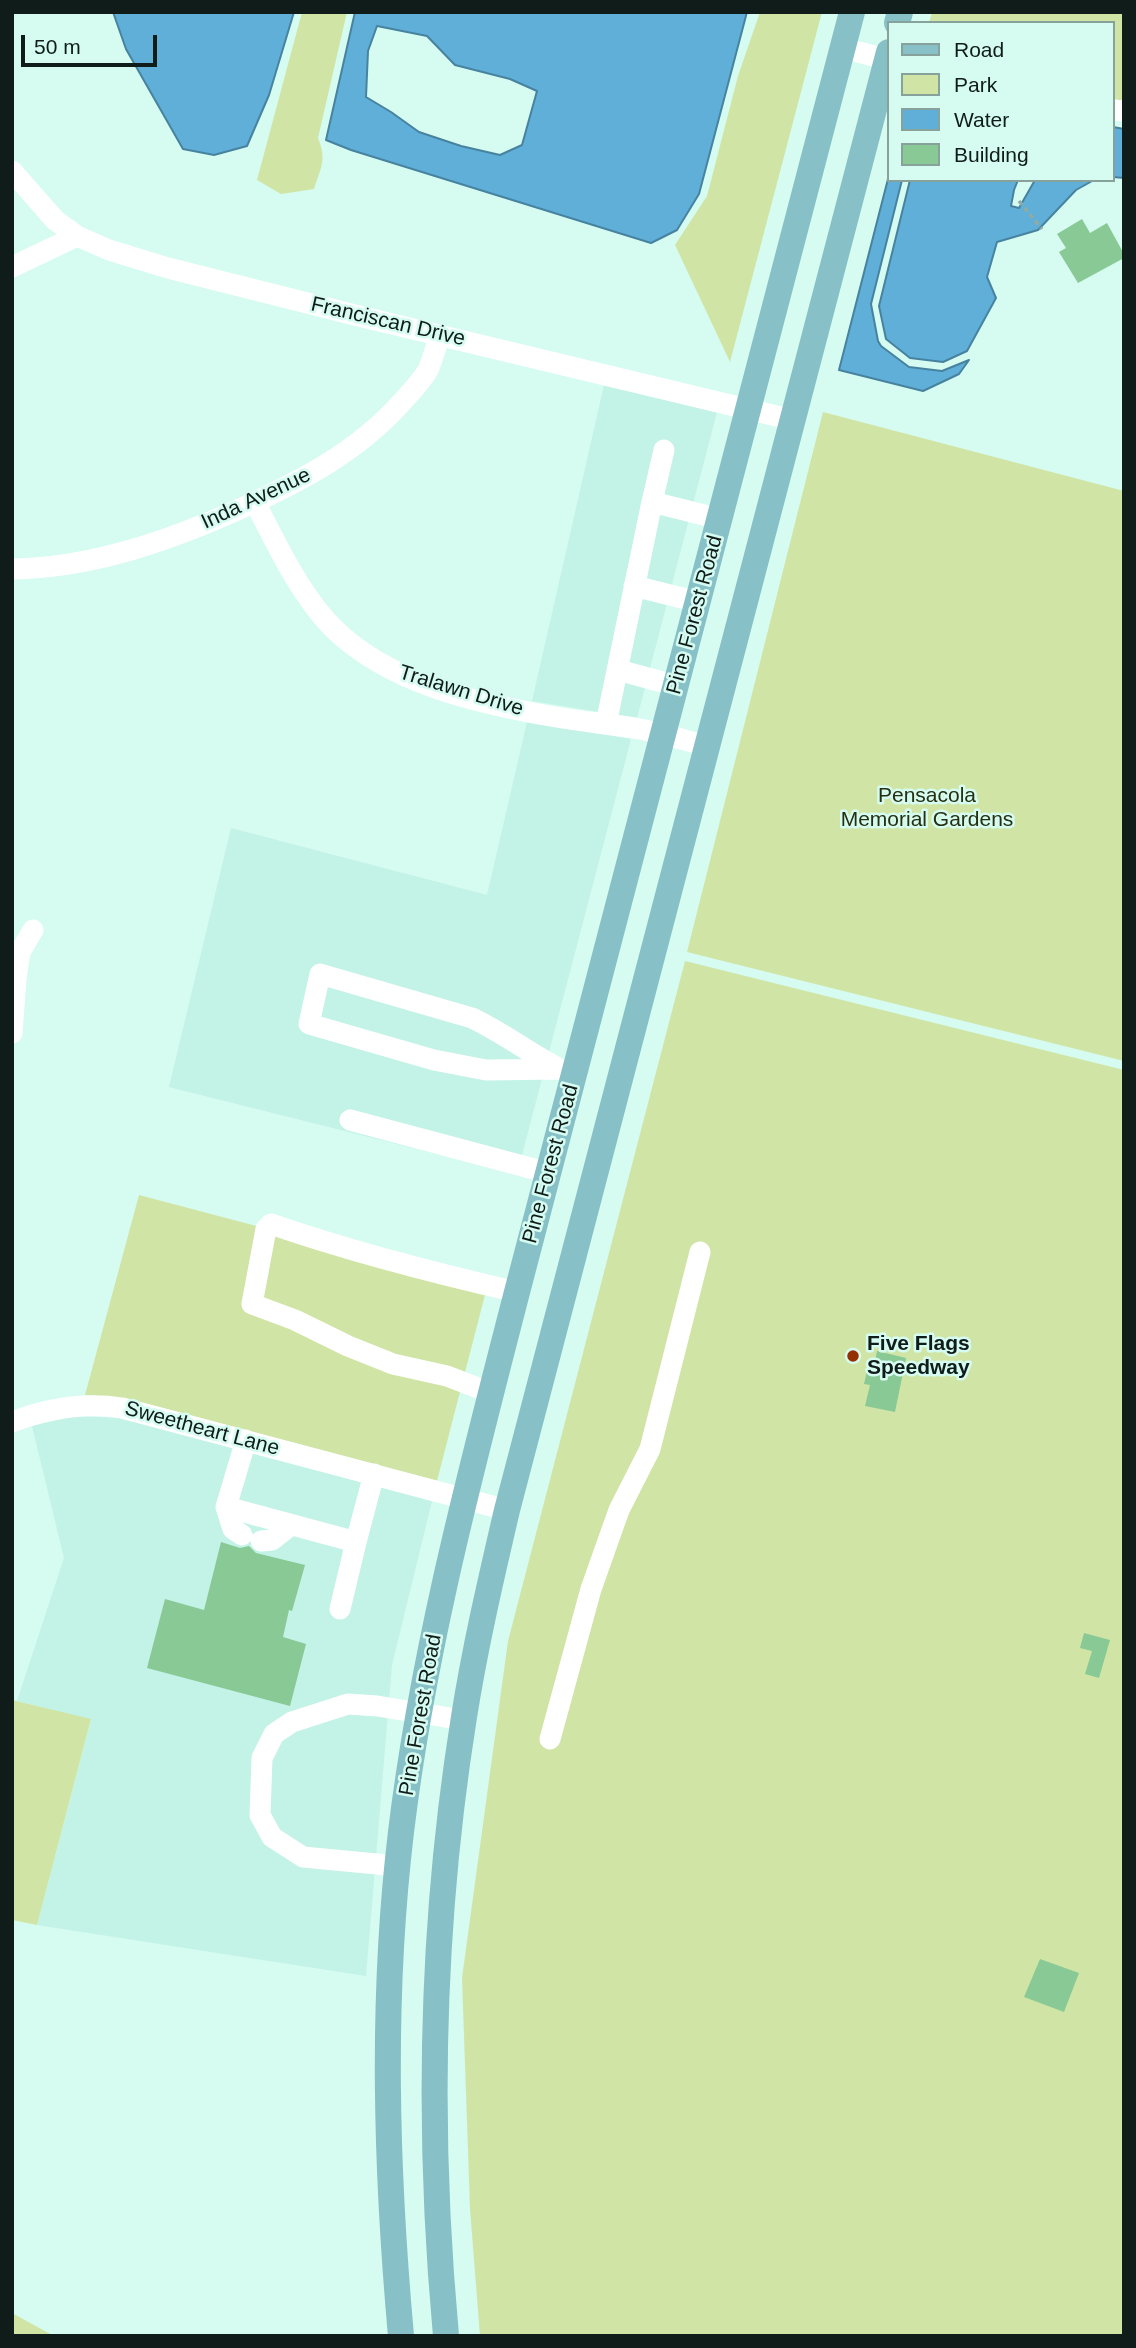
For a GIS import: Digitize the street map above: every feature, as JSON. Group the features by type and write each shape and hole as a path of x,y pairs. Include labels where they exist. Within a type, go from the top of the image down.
{"main road":[{"name":"Pine Forest Road","path":"401,2336 392,2240 388,2100 390,1991 401,1832 438,1612 464,1499 549,1173 567,1072 637,836 852,12"},
{"name":"Pine Forest Road","path":"446,2336 437,2242 433,2080 437,1973 444,1877 463,1720 484,1608 507,1510 888,61"},
{"path":"637,836 681,846"},
{"path":"539,1209 583,1220"}],"street":[{"path":"843,48 888,57"},
{"name":"Franciscan Drive","path":"12,171 55,220 77,236 109,250 168,268 363,317 793,420"},
{"path":"12,267 77,236"},
{"name":"Inda Avenue","path":"12,569 65,565 123,552 180,534 297,483 373,431 415,387 427,370 440,335"},
{"path":"606,724 664,450"},
{"name":"Tralawn Drive","path":"255,502 276,545 330,625 355,649 383,667 418,682 486,702 554,717 664,735 707,746"},
{"path":"652,502 720,519"},
{"path":"634,586 698,602"},
{"path":"618,670 677,686"},
{"path":"12,1033 20,952 33,930"},
{"path":"320,974 472,1018 537,1058 567,1072 486,1070 434,1060 309,1024 320,974"},
{"path":"350,1120 549,1173"},
{"path":"491,1393 446,1376 393,1364 295,1320 252,1304 266,1229 271,1224 352,1251 517,1292"},
{"path":"550,1739 591,1589 619,1510 650,1449 700,1252"},
{"name":"Sweetheart Lane","path":"12,1422 58,1409 107,1406 507,1510"},
{"path":"246,1440 226,1507 233,1529 251,1538 272,1540 291,1525"},
{"path":"340,1609 356,1542 383,1477"},
{"path":"226,1507 356,1542"},
{"path":"398,1866 303,1857 272,1837 260,1815 262,1758 274,1734 292,1722 348,1704 463,1720"}],"path":[{"path":"1018,201 1042,229"}],"shaded area":[{"path":"604,385 717,412 637,718 532,701"},
{"path":"527,722 631,739 517,1174 169,1087 231,828 487,895"},
{"path":"75,1416 120,1418 432,1501 392,1665 366,1976 37,1925 91,1720 17,1701 64,1558 32,1426"}],"green space":[{"path":"302,12 347,12 318,138 323,158 314,189 281,194 257,180"},
{"path":"760,12 822,12 730,362 675,245 707,196 738,76"},
{"path":"932,12 1124,12 1124,101 1115,99 1115,21 930,21"},
{"name":"Pensacola Memorial Gardens","path":"823,412 1124,491 1124,1061 687,952"},
{"name":"Five Flags Speedway","path":"685,961 1124,1070 1124,2336 480,2336 470,2209 462,1978 508,1641"},
{"path":"139,1195 487,1287 437,1481 125,1398 85,1395"},
{"path":"12,1700 91,1719 37,1925 12,1920"},
{"path":"12,2313 54,2336 12,2336"}],"water":[{"path":"113,12 294,12 269,95 247,146 214,155 183,149 126,49"},
{"path":"355,12 747,12 699,194 677,230 651,243 326,140","holes":["377,26 427,36 455,65 510,79 537,91 522,145 500,155 461,146 419,132 366,97 368,51"]},
{"path":"1115,127 1124,129 1124,178 1115,177"},
{"path":"888,179 888,182 902,182 871,304 878,341 909,367 942,371 969,360 959,374 923,391 839,370"},
{"path":"910,182 1017,182 1011,206 1019,208 1034,182 1090,182 1076,190 1038,230 997,242 987,277 996,298 967,351 943,362 910,358 886,339 879,306"}],"building":[{"path":"1082,219 1090,233 1107,223 1124,258 1078,283 1059,252 1066,248 1057,234"},
{"path":"877,1351 906,1358 895,1412 865,1406 870,1385 864,1384 867,1371 873,1371"},
{"path":"221,1542 240,1548 249,1546 256,1553 305,1565 292,1611 289,1610 283,1637 306,1644 290,1706 147,1668 165,1599 204,1610"},
{"path":"1084,1633 1110,1640 1099,1678 1085,1674 1092,1651 1080,1648"},
{"path":"1040,1959 1079,1973 1064,2012 1024,1997"}],"place":[{"name":"Five Flags Speedway","path":"853,1356"}]}
